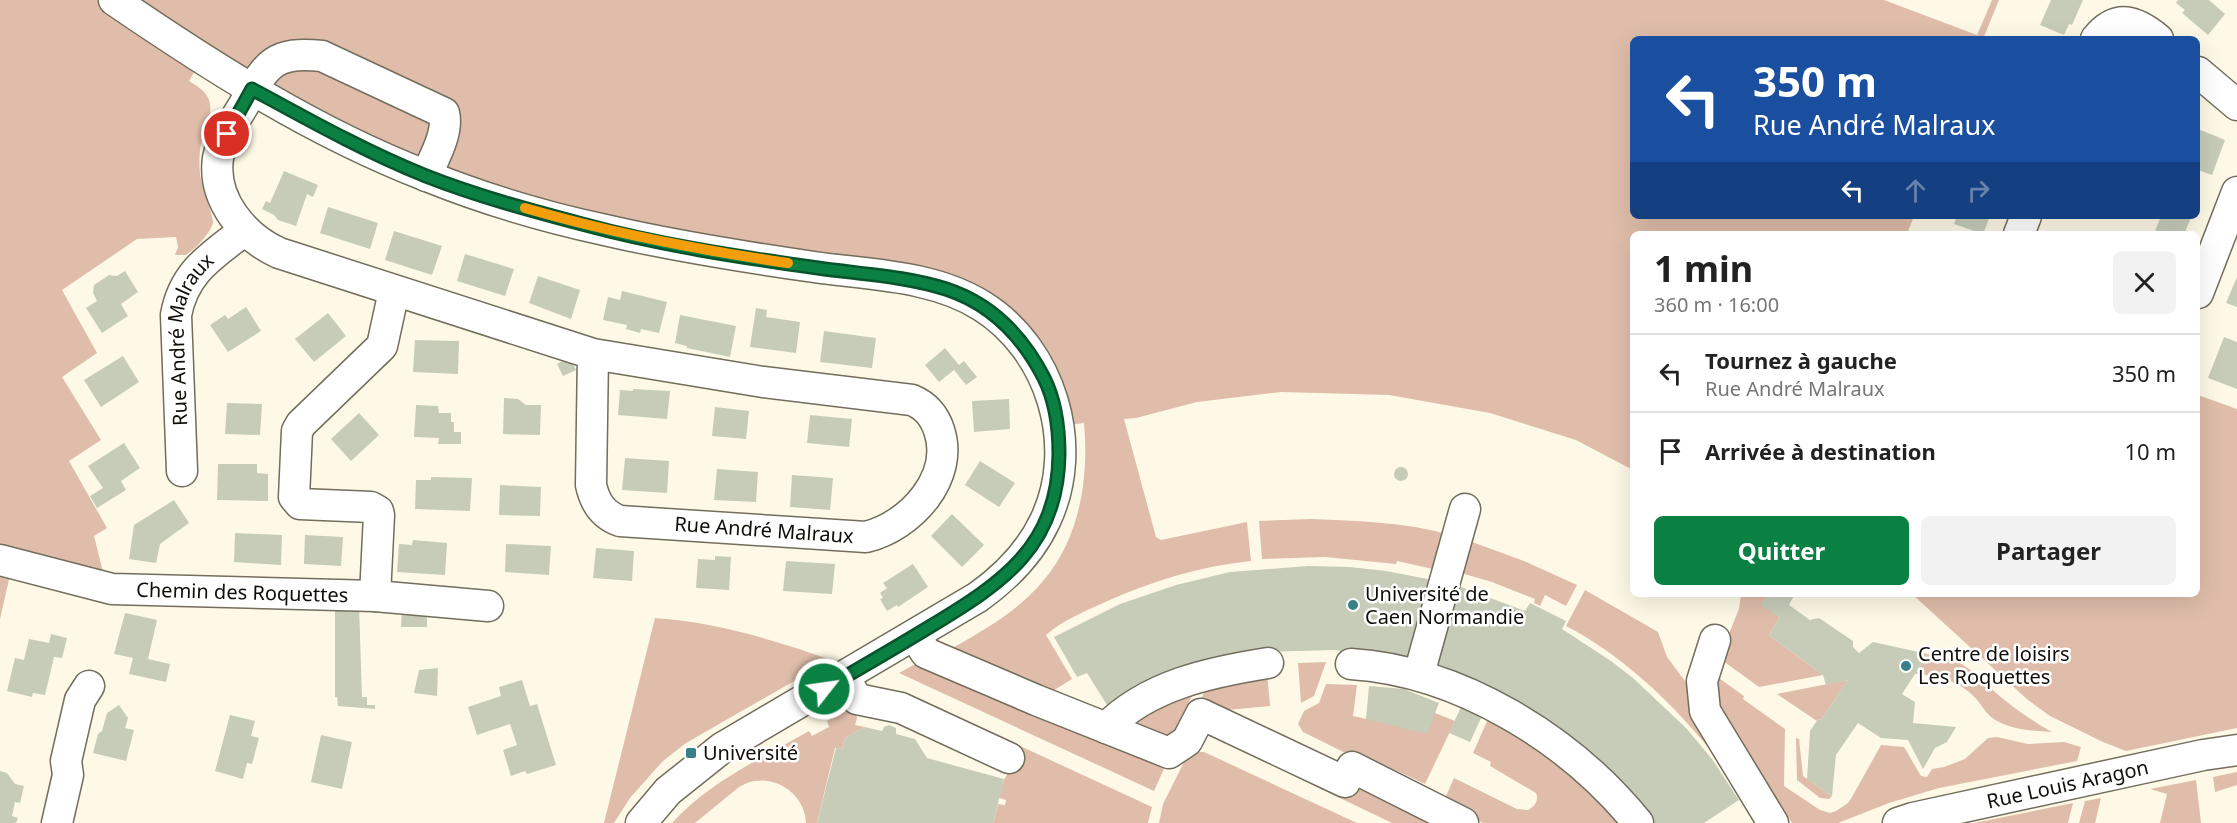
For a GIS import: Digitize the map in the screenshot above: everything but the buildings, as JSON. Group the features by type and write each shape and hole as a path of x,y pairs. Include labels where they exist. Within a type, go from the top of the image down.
{"street":[{"path":"114,0 188,50 252,89 375,154 426,176 475,194 604,230 717,253 902,279 946,289 984,307 1015,332 1040,369 1049,388 1059,426 1059,464 1052,502 1038,536 1027,551 1004,577 978,597 722,748 668,791 641,823"},
{"path":"2099,36 2111,26 2130,22 2143,27 2154,36"},
{"name":"Rue André Malraux","path":"426,176 446,121 444,112 322,56 304,54 292,54 270,65 252,89 227,134 218,169 221,190 227,206 245,230 279,253 593,354 763,382 912,400 928,410 938,426 944,452 941,468 931,489 909,514 894,525 866,537 620,521 606,515 601,509 591,486 593,354"},
{"path":"2200,74 2237,105"},
{"path":"2200,288 2237,192"},
{"name":"Rue André Malraux","path":"182,471 176,315 178,304 190,277 245,230"},
{"path":"375,596 379,515 375,509 297,502 294,496 297,431 301,424 382,346 394,291"},
{"path":"1419,674 1465,509"},
{"name":"Chemin des Roquettes","path":"0,560 112,589 375,596 488,606"},
{"path":"915,636 926,653 1169,753 1187,741 1201,714 1345,782 1352,767 1463,823"},
{"path":"1715,640 1701,681 1705,711 1773,823"},
{"path":"1106,728 1132,706 1166,689 1233,669 1268,663"},
{"path":"1351,664 1399,669 1419,674 1467,693 1534,730 1582,765 1638,823"},
{"path":"844,677 857,699 901,708 1009,758"},
{"path":"57,823 68,776 66,761 80,700 89,686"},
{"name":"Rue Louis Aragon","path":"1898,823 2047,789 2237,750"}],"shaded area":[{"path":"0,0 1884,0 1977,35 1992,0 1999,0 1984,36 1630,36 1630,219 1913,219 1908,231 1630,231 1630,468 1576,440 1490,413 1389,395 1281,392 1197,402 1124,419 1156,537 1161,540 1247,522 1251,561 1194,571 1139,588 1059,625 1046,635 1072,679 1048,694 952,653 954,647 1013,610 1034,591 1056,564 1074,527 1085,465 1084,423 1059,426 984,307 475,194 202,59 189,81 206,94 210,105 199,160 201,179 213,220 209,232 186,255 175,255 178,247 176,237 137,239 62,290 97,353 62,377 101,440 69,461 107,528 94,536 104,576 10,575 0,619"},
{"path":"2200,396 2237,409 2237,728 2126,751 2050,716 2028,700 1915,597 2200,597"},
{"path":"1311,519 1399,525 1451,535 1442,571 1397,561 1396,564 1325,557 1262,559 1259,521"},
{"path":"1464,539 1524,561 1577,585 1566,606 1545,595 1540,606 1534,603 1535,599 1492,582 1454,571"},
{"path":"1585,590 1658,632 1667,657 1688,685 1694,714 1709,748 1678,713 1643,680 1606,651 1566,626"},
{"path":"1741,597 1766,597 1762,605 1780,617 1769,635 1823,675 1759,687 1719,658 1739,609"},
{"path":"655,618 700,623 744,633 831,660 686,743 663,761 630,798 614,823 604,823"},
{"path":"1928,654 1952,660 1969,669 2002,698 2052,732 2024,730 2004,724 1991,717 1972,694 1958,684 1941,678 1915,674"},
{"path":"1326,662 1314,696 1301,703 1298,663"},
{"path":"917,663 1167,762 1154,791 899,673"},
{"path":"1267,672 1270,706 1217,711 1179,742 1207,687"},
{"path":"1716,676 1785,729 1784,786 1820,810 1830,813 1848,803 1881,745 1904,747 1921,776 1927,777 1932,769 1965,759 1988,738 1997,737 2028,744 2064,742 2081,747 2077,761 1939,788 1889,803 1838,823 1792,823 1735,741 1720,714"},
{"path":"1848,680 1821,720 1817,721 1777,694"},
{"path":"1326,684 1357,685 1353,716 1366,719 1435,713 1455,721 1425,784 1395,770 1392,776 1303,732 1298,724 1304,711 1319,703"},
{"path":"1196,688 1168,744 1119,724"},
{"path":"844,711 856,712 855,725 865,727 845,738 842,749 835,748 817,823 806,823 804,811 792,792 783,786 761,780 739,787 695,823 672,823 702,795 719,783 809,731 812,736 829,727 827,721"},
{"path":"1488,719 1520,737 1563,768 1622,823 1483,823 1443,803 1454,778 1517,809 1528,810 1536,803 1536,793 1490,766 1491,762 1473,753"},
{"path":"1203,726 1353,797 1360,783 1439,823 1392,823 1200,731"},
{"path":"1796,738 1799,739 1803,776 1832,796 1829,799 1820,798 1797,780"},
{"path":"1018,745 1152,807 1148,823 993,823 998,804 1005,805 1006,800 999,798 1004,780 1016,758"},
{"path":"1189,752 1204,752 1357,823 1159,823 1163,804"},
{"path":"2237,772 2237,785 2215,792 2213,777"},
{"path":"2196,780 2201,823 2160,823 2167,794 2150,789"},
{"path":"2101,798 2095,823 2079,823 2085,801"},
{"path":"2073,803 2068,823 1974,823"}],"slow traffic":[{"path":"525,208 604,230 717,253 788,263"}],"place":[{"name":"Université de Caen Normandie","path":"1353,605"},
{"name":"Centre de loisirs Les Roquettes","path":"1906,666"},
{"name":"Université","path":"691,753"}],"route":[{"path":"227,134 252,89 375,154 475,194 604,230 717,253 902,279 946,289 984,307 1015,332 1040,369 1049,388 1059,426 1057,482 1047,518 1038,536 994,586 915,636 824,689"}]}
